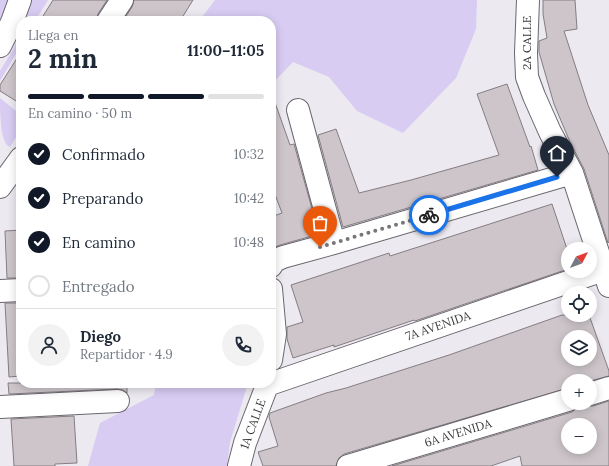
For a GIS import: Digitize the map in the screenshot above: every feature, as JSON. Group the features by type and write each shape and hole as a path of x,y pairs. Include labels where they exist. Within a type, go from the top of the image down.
{"street":[{"path":"0,46 12,22 20,0"},
{"path":"111,16 122,0"},
{"name":"2A CALLE","path":"528,0 526,53 527,76 550,132 572,173 607,275"},
{"path":"298,110 334,243"},
{"path":"0,187 16,165"},
{"path":"276,261 283,257 572,173"},
{"name":"7A AVENIDA","path":"276,381 607,275"},
{"path":"0,291 16,290"},
{"name":"1A CALLE","path":"239,466 245,442 265,388"},
{"path":"597,392 609,388"},
{"path":"0,407 118,401"},
{"name":"6A AVENIDA","path":"348,466 561,402"}],"shaded area":[{"path":"0,0 20,0 0,46"},
{"path":"32,0 48,0 38,16 26,16"},
{"path":"215,0 477,0 476,29 456,78 403,133 357,111 329,77 293,62 276,80 276,16 203,16"},
{"path":"16,43 16,54 0,81 0,71"},
{"path":"0,98 16,111 16,137 10,147 4,140"},
{"path":"155,388 246,388 230,442 227,466 88,466 100,423 154,395"}],"building":[{"path":"53,0 107,0 97,16 43,16"},
{"path":"134,0 193,0 183,16 126,16 132,7"},
{"path":"543,0 575,0 577,29 564,31 588,105 609,155 608,243 584,169 570,142 554,104 539,52 539,41 547,38 543,14"},
{"path":"16,60 16,101 0,91 0,85"},
{"path":"507,84 530,147 531,146 538,170 343,227 318,135 336,129 359,193 411,180 499,155 477,94"},
{"path":"276,105 290,145 294,144 319,234 276,247 276,215 282,213 276,197"},
{"path":"552,204 565,242 561,242 561,271 415,321 414,320 334,347 334,345 293,358 287,339 287,327 303,322 291,285 389,253 390,256"},
{"path":"16,230 16,278 7,278 5,231"},
{"path":"5,303 16,303 16,376 9,377"},
{"path":"561,315 561,322 592,322 594,330 561,330 561,366 597,366 597,337 609,371 609,376 597,379 597,374 561,374 561,390 344,454 339,458 336,466 263,466 258,452 278,446 269,417 270,413 326,393 449,355"},
{"path":"8,383 16,383 16,388 127,388 127,393 123,390 117,389 9,394"},
{"path":"609,401 609,466 522,466 520,456 491,466 392,466 574,410 597,410 597,405"},
{"path":"74,416 77,463 55,464 55,466 14,466 11,419"}],"way so far":[{"path":"320,247 429,215"}],"route":[{"path":"429,215 557,177"}]}
